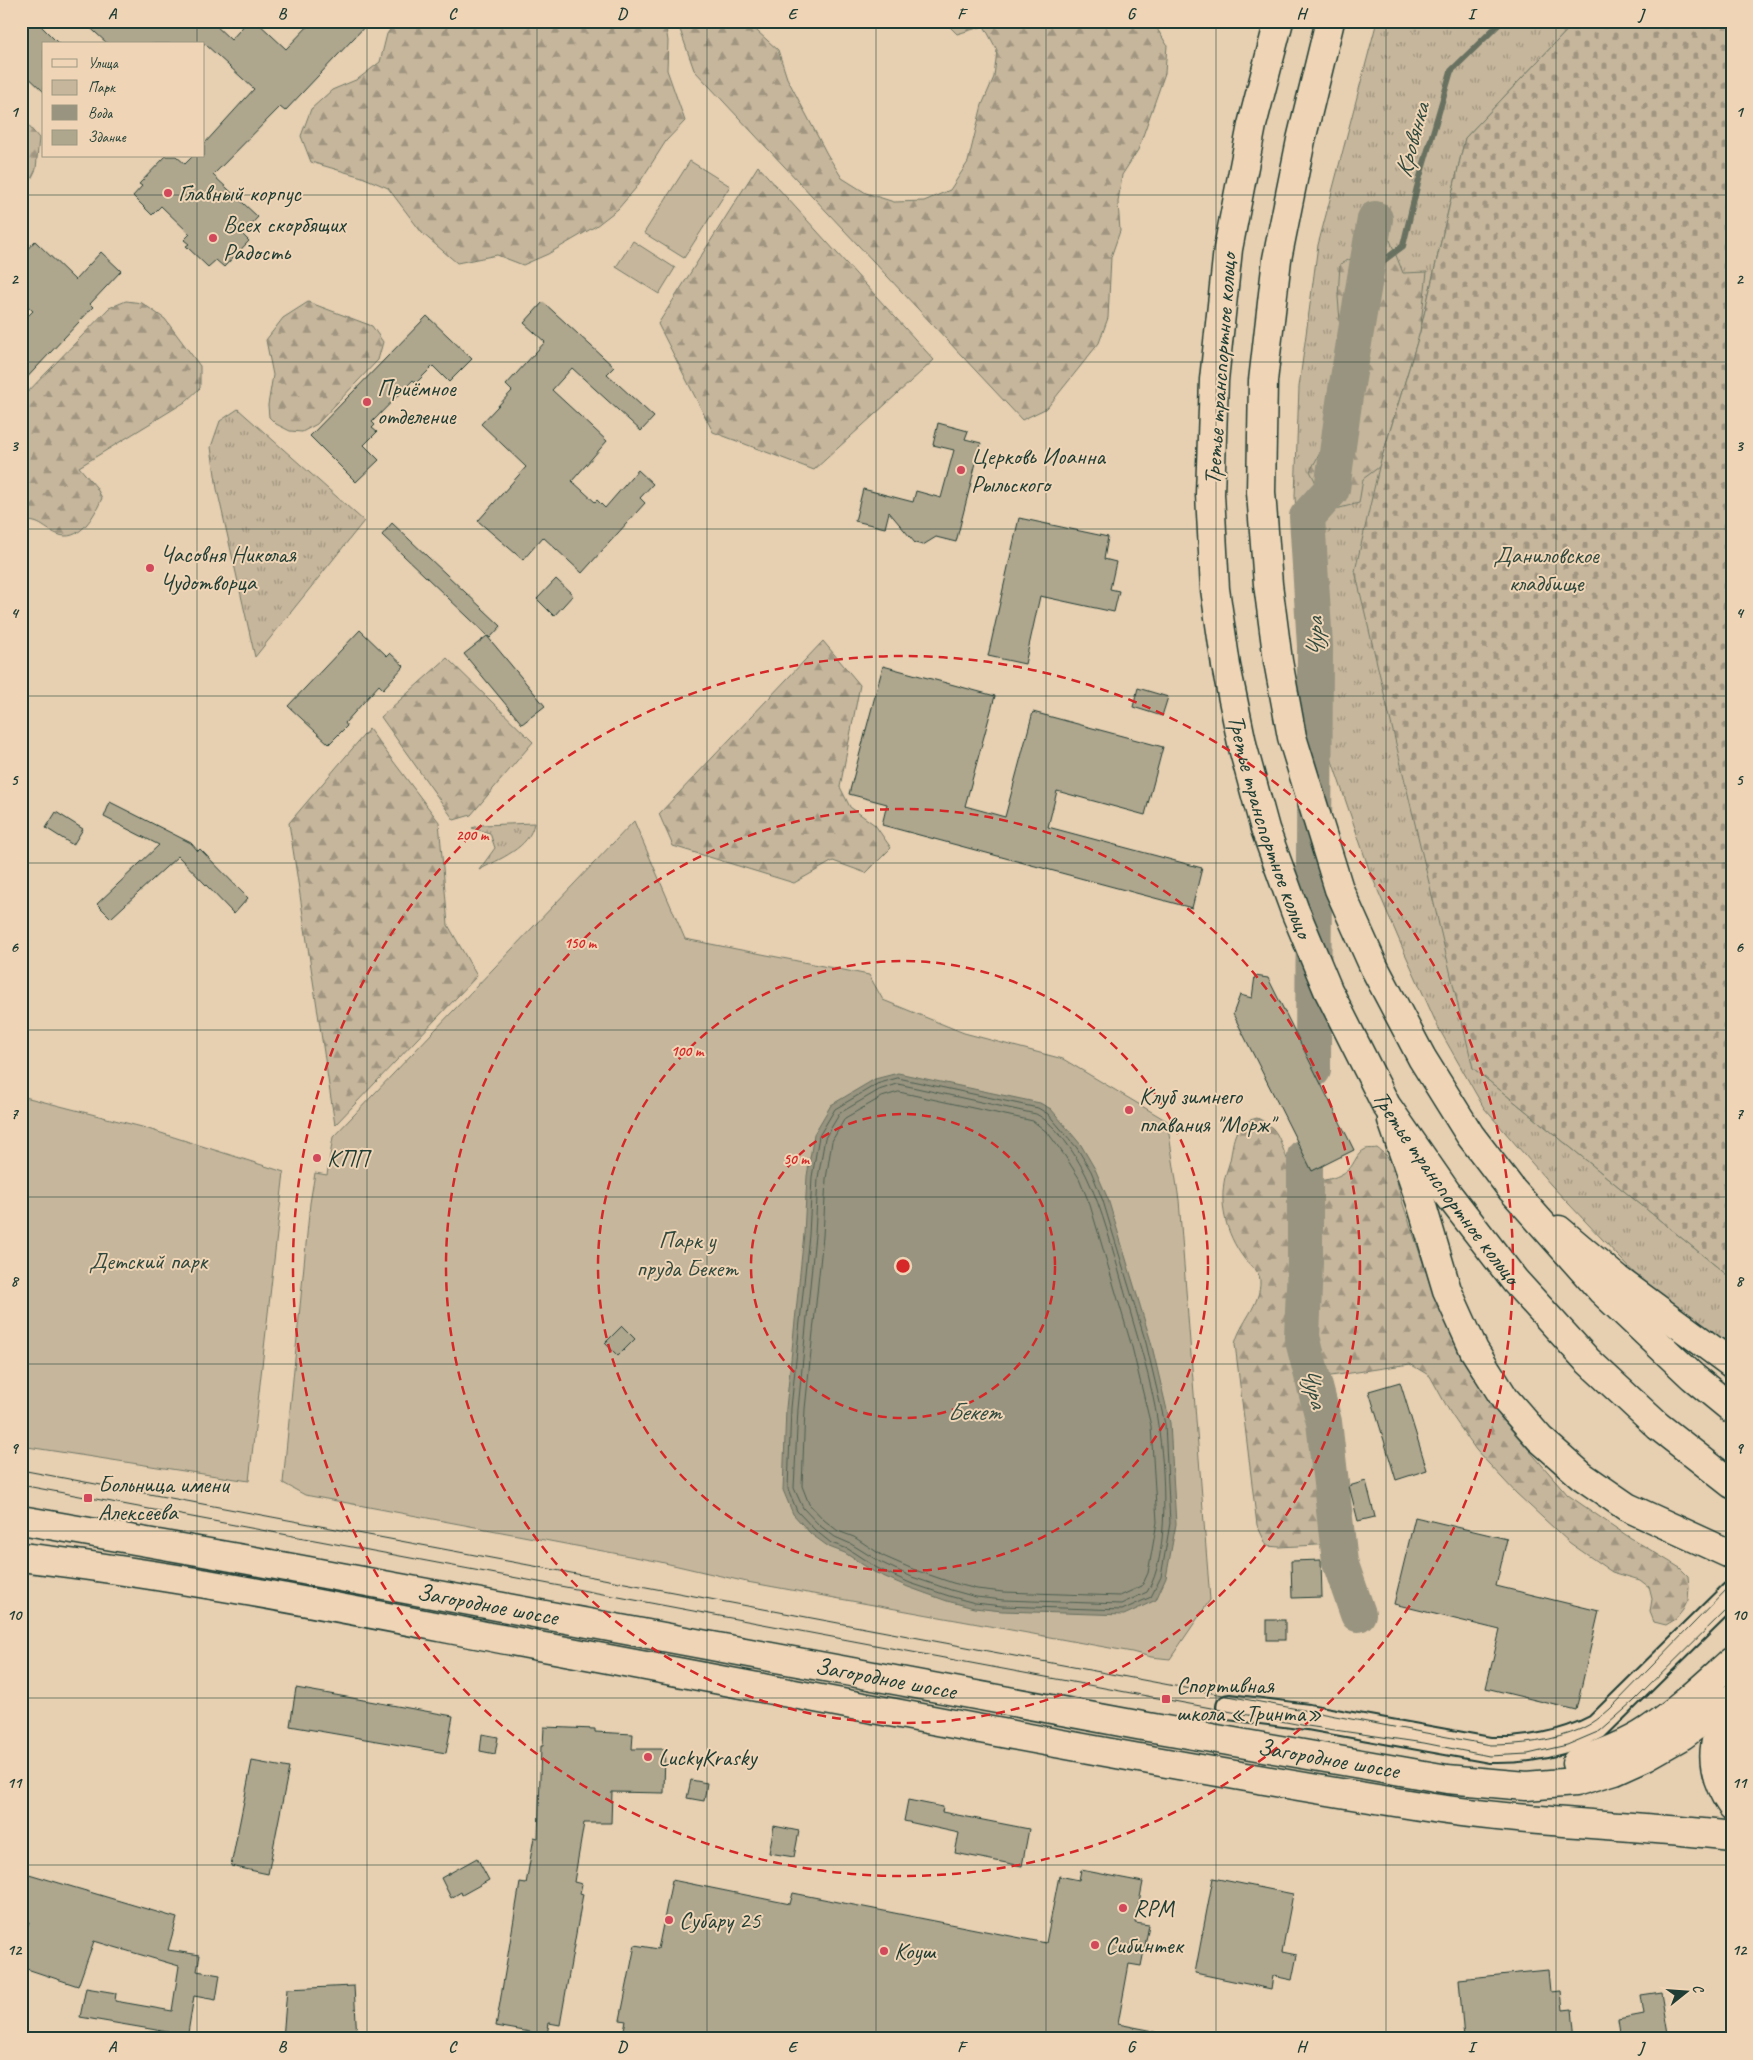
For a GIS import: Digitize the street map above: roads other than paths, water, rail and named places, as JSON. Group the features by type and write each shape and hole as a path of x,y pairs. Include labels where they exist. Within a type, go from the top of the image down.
{"main road":[{"name":"Третье транспортное кольцо","path":"1279,21 1252,125 1228,249 1214,380 1210,494 1216,590 1226,666 1243,748 1265,829 1295,911 1328,990 1382,1097 1447,1193 1515,1281 1588,1360 1658,1426 1732,1484"},
{"name":"Третье транспортное кольцо","path":"1330,21 1301,140 1277,259 1262,381 1261,492 1268,584 1278,661 1292,737 1340,889 1374,968 1422,1058 1470,1135 1512,1190 1601,1290 1693,1377 1732,1409"},
{"path":"1382,1097 1422,1206 1447,1290 1474,1350 1505,1399 1540,1438 1590,1481 1627,1506 1732,1555"},
{"path":"1512,1190 1618,1280 1732,1364"},
{"name":"Загородное шоссе","path":"21,1520 249,1560 1447,1780 1526,1786 1575,1782 1615,1770 1646,1756 1683,1735 1732,1698"},
{"name":"Загородное шоссе","path":"21,1557 244,1591 972,1727 1425,1807 1570,1824 1688,1831 1732,1836"},
{"path":"1447,1780 1525,1773 1573,1765 1609,1752 1649,1730 1689,1700 1732,1661"},
{"path":"1732,1707 1720,1728 1714,1746 1714,1767 1721,1787 1732,1806"}],"street":[{"path":"1229,1707 1308,1717 1490,1750 1528,1749 1583,1734 1597,1727 1732,1594"}],"water":[{"name":"Бекет","path":"898,1073 1040,1103 1051,1109 1081,1145 1095,1169 1108,1199 1151,1342 1170,1423 1176,1524 1166,1578 1156,1600 1124,1615 1002,1611 974,1608 947,1601 874,1572 845,1553 829,1547 811,1534 793,1514 783,1490 786,1408 804,1234 807,1176 814,1134 831,1105 875,1079"}],"waterway":[{"name":"Кровянка","path":"1367,273 1403,246 1417,187 1451,71 1502,21"},
{"name":"Чура","path":"1313,1070 1315,646 1307,517 1332,489 1345,396 1375,219"},
{"name":"Чура","path":"1305,1156 1305,1263 1302,1337 1324,1422 1340,1562 1358,1614"}],"tram line":[{"path":"21,1470 1490,1745 1525,1743 1548,1739 1571,1733 1593,1723 1610,1709 1732,1584"},
{"path":"21,1485 1307,1726 1424,1743 1489,1756 1528,1754 1567,1745 1600,1731 1633,1702 1732,1604"}],"place":[{"name":"Главный корпус","path":"168,193"},
{"name":"Всех скорбящих Радость","path":"213,238"},
{"name":"Приёмное отделение","path":"367,402"},
{"name":"Церковь Иоанна Рыльского","path":"961,470"},
{"name":"Часовня Николая Чудотворца","path":"150,568"},
{"name":"Клуб зимнего плавания \"Морж\"","path":"1129,1110"},
{"name":"КПП","path":"317,1158"},
{"name":"Больница имени Алексеева","path":"88,1498"},
{"name":"Спортивная школа «Тринта»","path":"1166,1699"},
{"name":"LuckyKrasky","path":"648,1757"},
{"name":"RPM","path":"1123,1908"},
{"name":"Субару 25","path":"669,1920"},
{"name":"Сибинтек","path":"1095,1945"},
{"name":"Коуш","path":"884,1951"}],"park label":[{"name":"Даниловское кладбище","path":"1546,569"},
{"name":"Парк у пруда Бекет","path":"687,1254"},
{"name":"Детский парк","path":"148,1261"}]}
